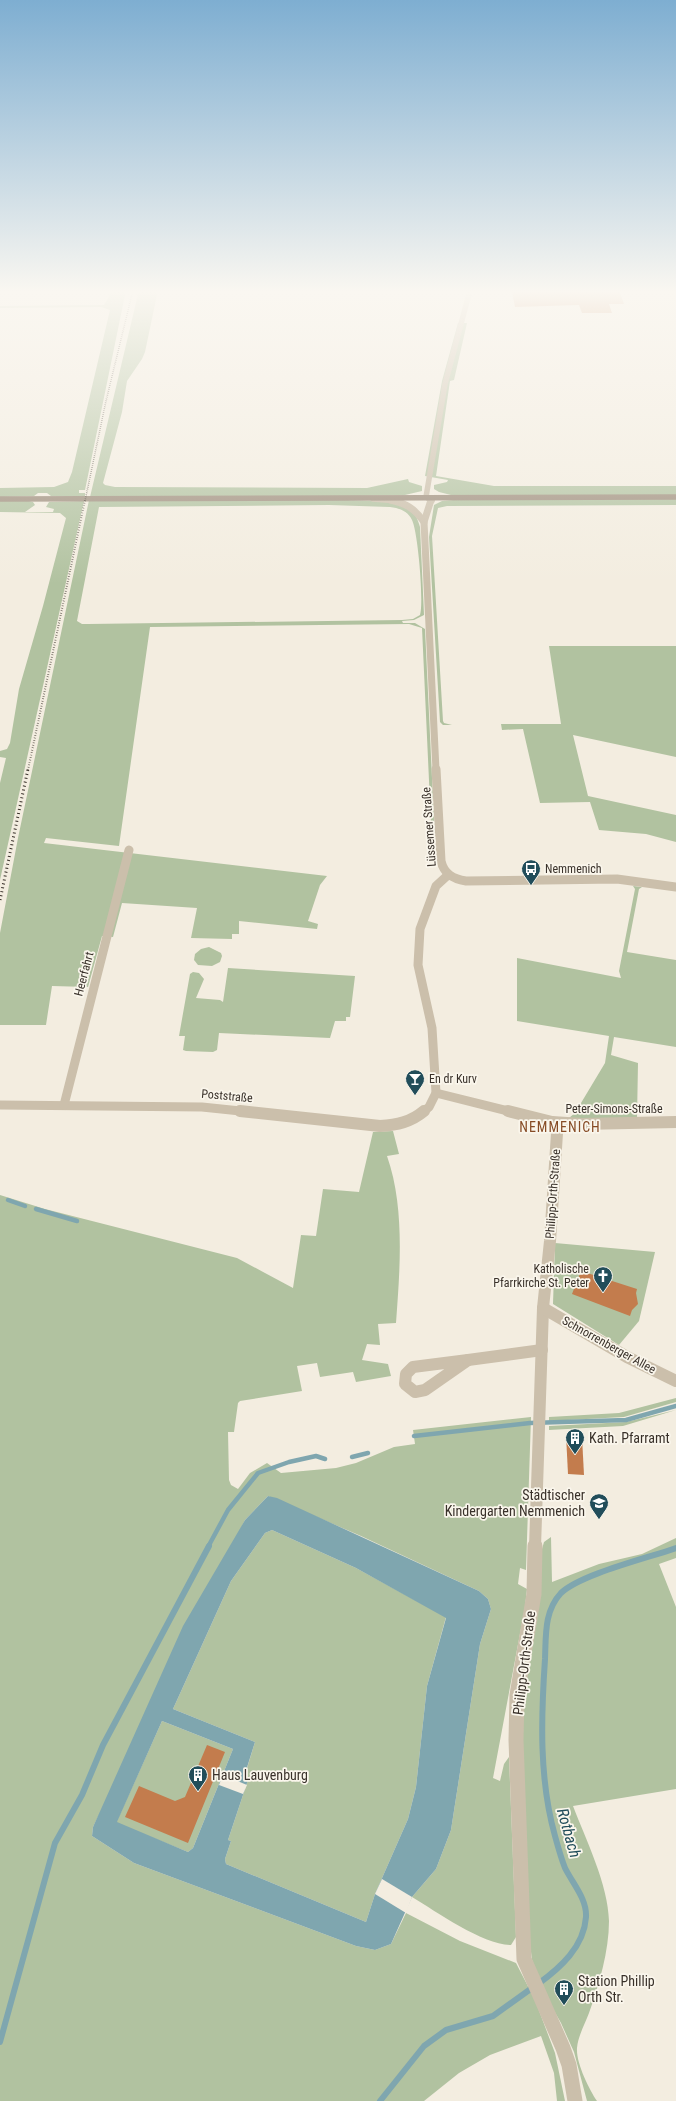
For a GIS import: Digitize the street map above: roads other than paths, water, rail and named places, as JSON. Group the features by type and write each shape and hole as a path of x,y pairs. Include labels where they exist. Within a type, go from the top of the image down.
{"street":[{"path":"420,514 419,504 421,500 426,497 444,388"},
{"path":"0,499 676,496"},
{"path":"424,522 432,501 426,497"},
{"path":"354,498 401,503 414,508 420,514 424,522"},
{"name":"Lüssemer Straße","path":"424,522 441,861 443,870 448,875 460,881 617,879 676,888"},
{"name":"Heerfahrt","path":"64,1105 129,850"},
{"path":"448,875 434,889 420,930 419,944 418,965 432,1028 436,1093 552,1122"},
{"name":"Poststraße","path":"0,1105 129,1105 224,1108 386,1126 404,1123 422,1114 431,1104 436,1093"},
{"name":"Peter-Simons-Straße","path":"552,1122 582,1124 676,1122"},
{"name":"Philipp-Orth-Straße","path":"552,1122 557,1137 550,1241 543,1308 534,1594 520,1671 516,1716 524,1954 528,1970 563,2048 569,2065 575,2101"},
{"name":"Schnorrenberger Allee","path":"543,1308 627,1357 676,1381"},
{"path":"469,1359 425,1390 414,1392 405,1384 405,1374 411,1368 469,1359 542,1350"}],"water":[{"path":"268,1496 277,1498 479,1591 488,1599 491,1609 480,1644 451,1830 436,1869 412,1897 391,1944 375,1950 356,1946 134,1863 92,1836 93,1827 183,1626 245,1520","holes":["272,1530 356,1568 446,1618 427,1686 416,1787 408,1819 375,1894 366,1922 226,1864 225,1859 231,1841 228,1840 248,1780 244,1777 255,1742 173,1709 231,1581 265,1533","162,1721 233,1749 193,1848 188,1852 117,1822"]}],"waterway":[{"path":"8,1200 25,1206"},
{"path":"36,1209 77,1221"},
{"path":"414,1436 530,1423 626,1420 676,1406"},
{"path":"352,1457 368,1453"},
{"path":"208,1547 228,1510 258,1473 289,1462 316,1456 325,1459"},
{"path":"0,2042 55,1843 82,1795 103,1745 209,1546"},
{"name":"Rotbach","path":"538,1984 570,1956 581,1938 586,1917 586,1910 582,1898 565,1868 561,1856 555,1836 546,1793 542,1748 542,1726 546,1633 551,1608 561,1593 583,1579 676,1548"},
{"name":"Rotbach","path":"380,2101 424,2046 446,2030 493,2016 532,1988"}],"railway":[{"path":"85,501 109,388"},
{"path":"28,770 85,500"},
{"path":"0,900 28,769"}],"place":[{"name":"Nemmenich","path":"531,886"},
{"name":"En dr Kurv","path":"415,1096"},
{"name":"Katholische Pfarrkirche St. Peter","path":"603,1293"},
{"name":"Kath. Pfarramt","path":"575,1455"},
{"name":"Städtischer Kindergarten Nemmenich","path":"599,1520"},
{"name":"Haus Lauvenburg","path":"198,1792"},
{"name":"Station Phillip Orth Str.","path":"564,2006"}],"district":[{"name":"NEMMENICH","path":"560,1127"}]}
